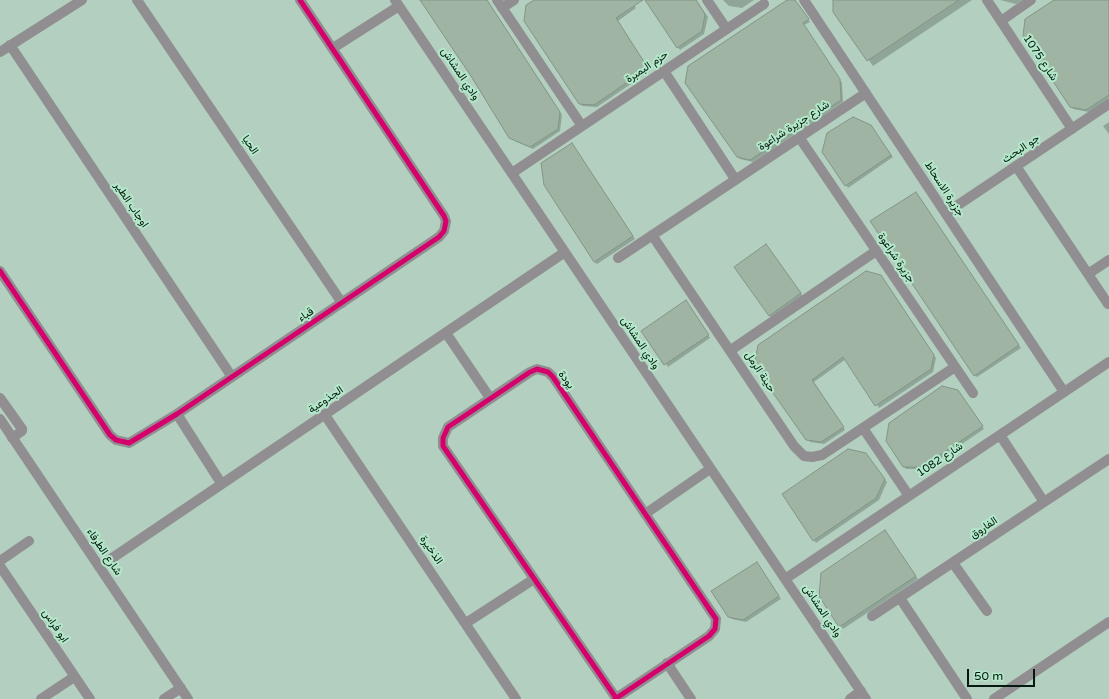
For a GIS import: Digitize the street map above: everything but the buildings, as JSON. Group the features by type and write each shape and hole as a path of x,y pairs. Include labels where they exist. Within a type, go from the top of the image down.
{"street":[{"path":"0,52 82,0"},
{"name":"الحيا","path":"137,0 342,303"},
{"name":"قباء","path":"0,271 110,435 116,440 129,443 177,414 439,237 444,231 446,221 300,0"},
{"path":"514,0 500,4 582,126"},
{"path":"707,0 726,28"},
{"name":"جزيرة الاسحاط","path":"804,0 1064,392"},
{"name":"شارع 1075","path":"987,0 1072,129"},
{"path":"1001,21 1031,0"},
{"path":"333,48 397,3"},
{"name":"وادي المشاش","path":"397,3 710,469 864,695"},
{"name":"حزم البمبرة","path":"512,173 726,28 764,4"},
{"name":"اوجاب الطير","path":"10,45 232,377"},
{"path":"664,70 735,179"},
{"name":"شارع جزيرة شراعوة","path":"618,258 866,93"},
{"name":"جو البحث","path":"946,213 1109,104"},
{"name":"جزيرة شراعوة","path":"799,137 973,392"},
{"path":"1016,166 1108,304"},
{"path":"652,235 731,350"},
{"name":"حينة الرمل","path":"876,250 731,350 794,446 802,455 812,457 822,455 955,367"},
{"name":"الجذوعية","path":"99,566 565,252"},
{"path":"1088,274 1109,260"},
{"path":"446,333 490,398"},
{"name":"شارع 1082","path":"785,579 1109,362"},
{"name":"يودة","path":"537,369 548,372 716,619 715,629 709,636 615,698 444,446 443,438 448,427 490,398 530,372 537,369"},
{"path":"0,398 22,429 22,431 12,438"},
{"path":"177,414 221,483"},
{"name":"الذخيرة","path":"325,414 516,699"},
{"name":"شارع الطرفاء","path":"0,419 188,699"},
{"path":"863,428 909,496"},
{"path":"1000,435 1044,502"},
{"name":"الفاروق","path":"872,616 1109,459"},
{"path":"645,514 710,469"},
{"path":"0,561 29,541"},
{"path":"953,563 987,611"},
{"name":"ابو فراس","path":"0,566 90,699"},
{"path":"466,623 534,579"},
{"path":"900,598 967,699"},
{"path":"994,699 1109,622"},
{"path":"667,663 691,699"},
{"path":"41,699 74,677"},
{"path":"164,699 181,688"},
{"path":"850,699 864,695"}],"cycle path":[{"path":"0,271 110,435 116,440 129,443 177,414 439,237 444,231 446,221 444,216 300,0"},
{"path":"615,699 709,636 715,629 716,619 553,377 548,372 537,369 530,372 448,427 443,438 443,446 616,698"}]}
